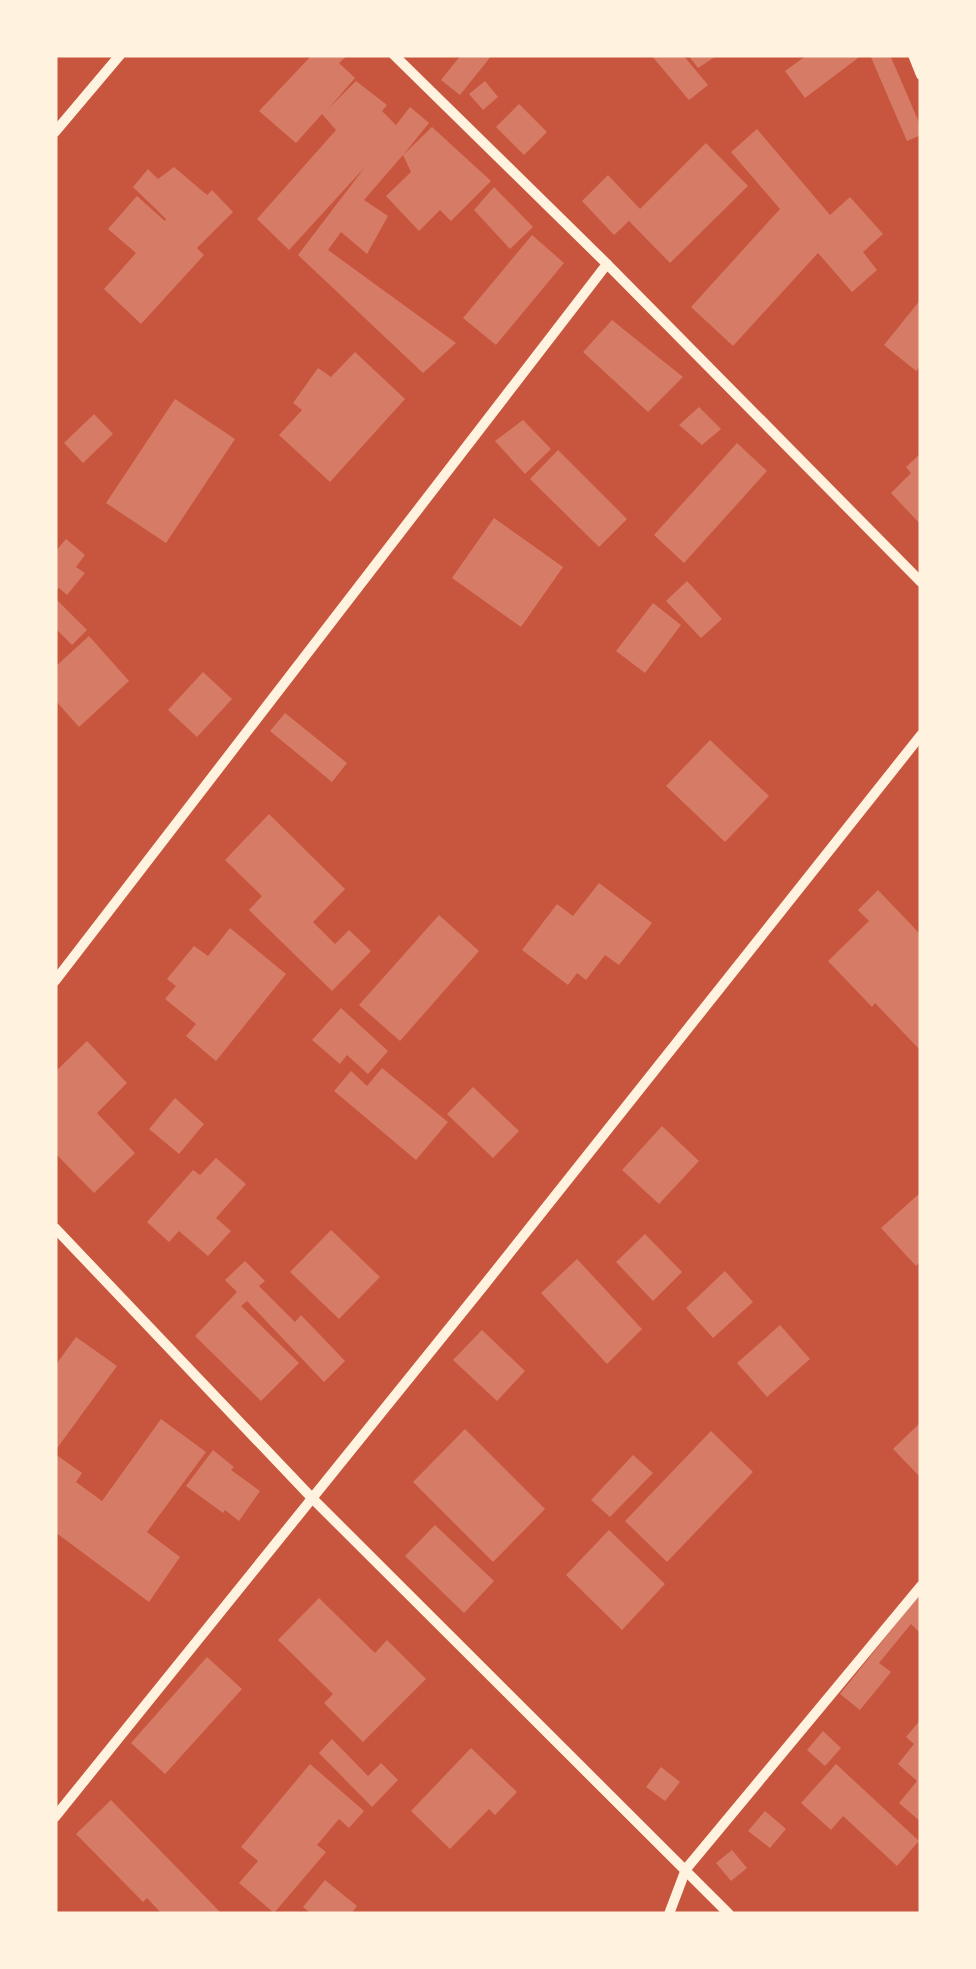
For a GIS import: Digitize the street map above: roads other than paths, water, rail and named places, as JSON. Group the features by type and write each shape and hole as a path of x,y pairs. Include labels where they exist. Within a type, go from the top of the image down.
{"street":[{"path":"55,132 120,55"},
{"path":"394,55 921,582"},
{"path":"913,55 921,76"},
{"path":"55,982 607,264"},
{"path":"55,1817 921,736"},
{"path":"55,1228 312,1497 729,1914"},
{"path":"669,1914 686,1869 921,1586"}]}
